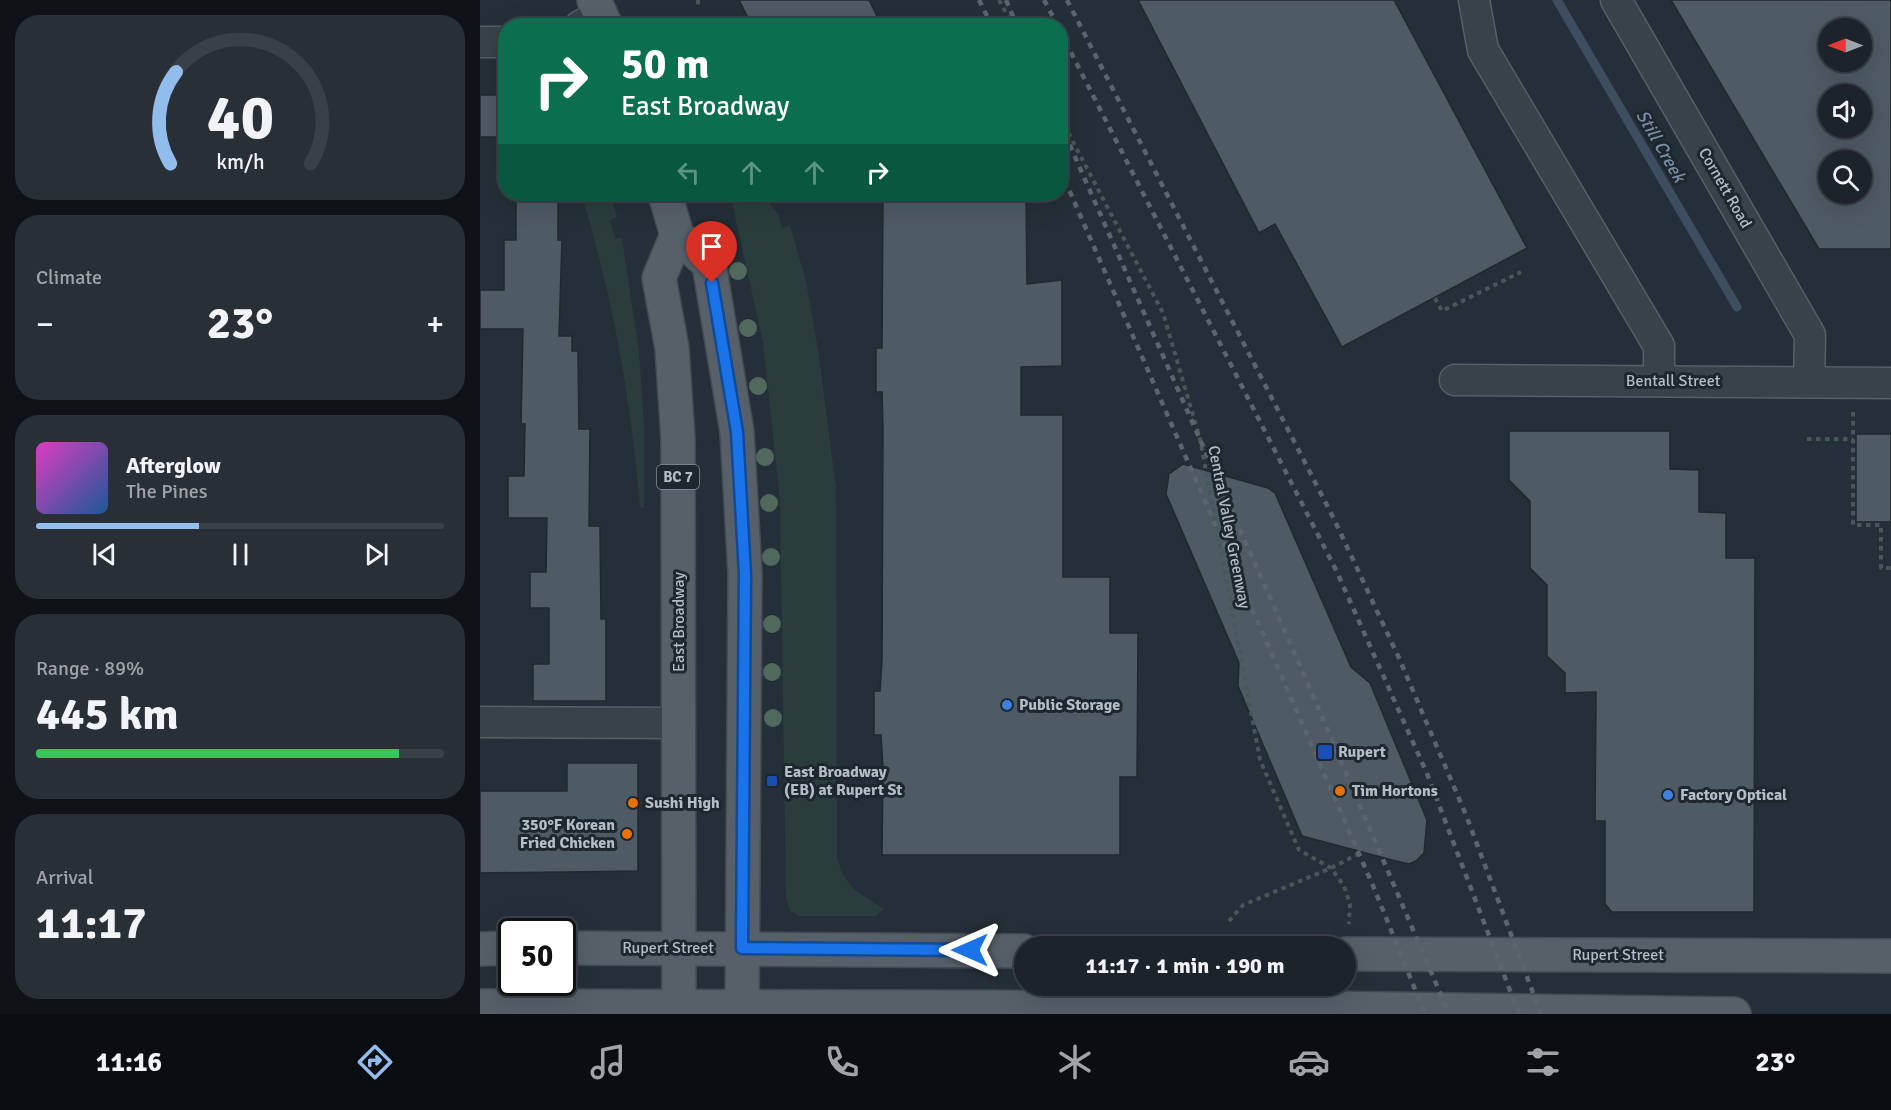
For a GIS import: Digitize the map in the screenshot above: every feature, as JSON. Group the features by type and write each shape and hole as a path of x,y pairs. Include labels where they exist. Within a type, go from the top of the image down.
{"main road":[{"path":"667,201 677,236 709,264 737,432 745,574 742,1010"},
{"name":"East Broadway","path":"677,236 659,278 672,348 678,439 679,1010"},
{"name":"Rupert Street","path":"1356,942 1891,956"},
{"path":"480,949 498,948"},
{"name":"Rupert Street","path":"576,948 1014,951"},
{"path":"480,1006 679,1010 1734,1014"}],"street":[{"path":"1474,0 1483,50 1659,346 1659,381"},
{"name":"Cornett Road","path":"1616,0 1810,335 1809,382"},
{"path":"480,42 498,42"},
{"name":"Bentall Street","path":"1455,380 1891,383"},
{"path":"480,722 679,723"}],"path":[{"path":"698,0 698,7"},
{"path":"999,0 1009,18"},
{"name":"Central Valley Greenway","path":"1068,132 1163,313 1200,439 1260,760 1299,850 1331,868 1344,886 1350,903 1347,936"},
{"path":"1435,298 1442,311 1521,272"},
{"path":"1853,412 1853,525 1881,525 1881,568 1891,568"},
{"path":"1807,439 1853,439"},
{"path":"1229,921 1243,905 1331,868 1362,852"}],"green space":[{"path":"583,201 612,201 617,217 610,220 615,239 622,238 639,352 644,426 644,508 640,507 626,388 619,349"},
{"path":"732,201 768,201 778,214 782,228 790,225 806,281 818,349 836,488 837,857 849,883 884,909 876,916 800,916 790,911 786,899 780,500 763,342"}],"building":[{"path":"739,0 869,0 878,18 748,18"},
{"path":"1138,0 1394,0 1527,248 1342,347 1275,224 1259,233"},
{"path":"1671,0 1891,0 1891,249 1819,249"},
{"path":"480,95 498,95 498,137 480,137"},
{"path":"516,201 558,201 558,240 562,240 559,336 572,336 572,351 578,351 579,429 590,429 589,526 600,526 601,619 606,619 606,701 533,701 533,664 549,664 549,608 530,608 530,572 546,572 547,518 508,518 508,476 524,476 525,424 521,424 523,329 480,329 480,290 504,290 504,240 516,240"},
{"path":"883,201 1026,201 1027,284 1062,280 1062,366 1021,367 1021,415 1063,415 1063,577 1110,577 1110,633 1138,633 1137,777 1120,777 1120,855 882,855 883,768 881,735 874,735 874,691 880,691 882,660 883,427 882,392 876,392 876,348 882,348"},
{"path":"1509,431 1670,431 1670,469 1699,470 1699,512 1726,513 1726,558 1755,558 1754,912 1612,912 1605,904 1605,821 1595,821 1596,692 1565,693 1565,673 1547,656 1547,585 1530,568 1530,501 1509,480"},
{"path":"1856,434 1891,434 1891,522 1856,522"},
{"path":"1183,464 1268,488 1275,493 1351,667 1370,683 1427,820 1424,853 1416,861 1409,864 1302,836 1238,686 1239,663 1166,494 1169,474"},
{"path":"567,763 638,763 638,871 480,873 480,791 567,791"}],"waterway":[{"name":"Still Creek","path":"1557,0 1737,307"}],"railway":[{"path":"979,0 988,18"},
{"path":"1006,0 1014,18"},
{"path":"1044,0 1054,18"},
{"path":"1067,0 1334,519 1399,658 1466,815 1541,1014"},
{"path":"1068,47 1337,572 1428,776 1519,1014"},
{"path":"1068,141 1302,670 1449,1014"},
{"path":"1068,187 1374,888 1425,1014"}],"place":[{"name":"Public Storage","path":"1007,705"},
{"name":"Rupert","path":"1325,752"},
{"name":"East Broadway (EB) at Rupert St","path":"772,781"},
{"name":"Tim Hortons","path":"1340,791"},
{"name":"Factory Optical","path":"1668,795"},
{"name":"Sushi High","path":"633,803"},
{"name":"350°F Korean Fried Chicken","path":"627,834"}],"route":[{"path":"712,283 737,432 745,574 742,948 970,950"}]}
